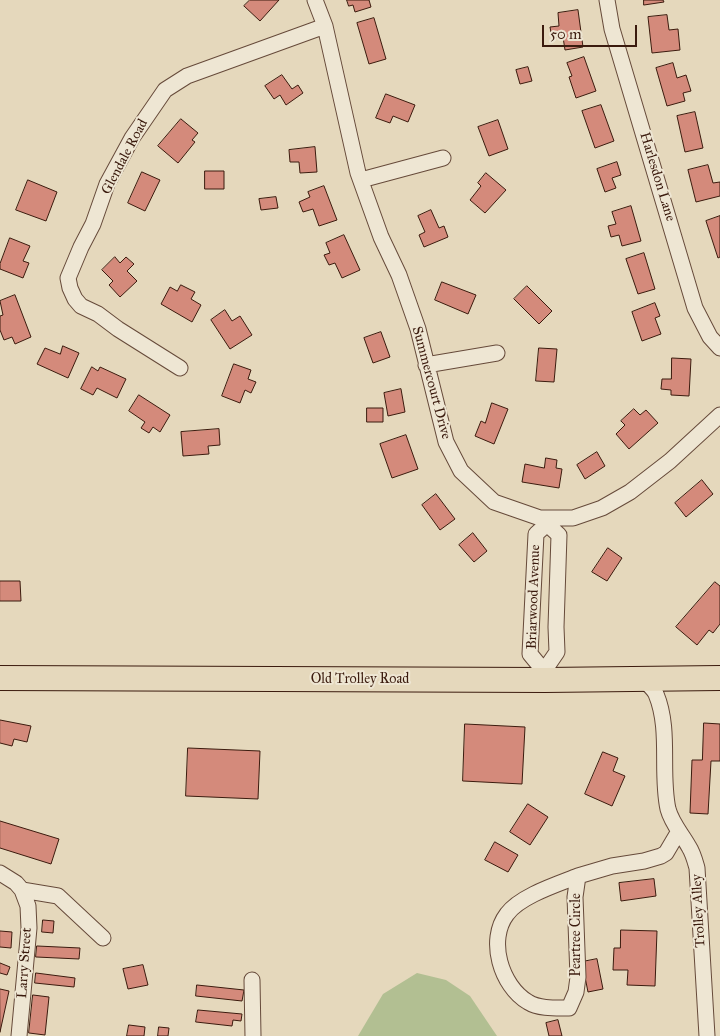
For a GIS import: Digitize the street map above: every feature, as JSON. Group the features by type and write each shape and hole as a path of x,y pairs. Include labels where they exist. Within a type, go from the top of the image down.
{"main road":[{"name":"Old Trolley Road","path":"0,678 545,675 643,680 720,678"}],"street":[{"name":"Summercourt Drive","path":"315,0 325,26 354,158 381,237 399,275 418,329 446,442 461,471 494,502 548,521 573,518 602,508 630,492 670,461 720,415"},
{"name":"Harlesdon Lane","path":"608,0 612,29 695,308 710,337 720,348"},
{"name":"Glendale Road","path":"180,368 98,314 81,306 75,299 68,278 81,246 93,224 107,184 132,138 165,90 187,76 325,26"},
{"path":"361,180 443,158"},
{"path":"426,365 497,353"},
{"name":"Briarwood Avenue","path":"548,521 559,535 557,652 545,675 530,654 536,534 548,521"},
{"name":"Trolley Alley","path":"643,680 656,693 660,706 669,811 689,846 697,868 706,1036"},
{"name":"Peartree Circle","path":"578,876 575,897 578,963 576,992 569,1008 547,1008 529,1003 512,988 502,968 498,937 502,923 508,913 526,900 578,876 612,866 661,856 666,853 679,831"},
{"path":"0,873 16,883 22,890 58,896 102,938"},
{"name":"Larry Street","path":"19,1036 29,928 28,906 22,890"},
{"path":"252,980 253,1036"}],"green space":[{"path":"417,973 446,980 470,996 497,1036 358,1036 383,994"}],"building":[{"path":"250,0 279,0 260,21 244,6"},
{"path":"347,0 369,0 371,7 355,12 353,5 349,6"},
{"path":"644,0 663,0 664,2 644,5"},
{"path":"578,10 583,47 565,50 563,37 552,38 550,27 559,26 558,13"},
{"path":"667,15 669,30 678,29 680,50 652,53 648,17"},
{"path":"374,18 386,59 369,64 357,23"},
{"path":"584,57 596,91 576,98 569,77 572,76 567,63"},
{"path":"673,63 677,78 686,75 691,91 683,93 685,101 667,106 656,68"},
{"path":"528,67 532,81 520,84 516,70"},
{"path":"282,75 292,89 298,85 303,93 286,105 280,95 274,99 265,86"},
{"path":"386,94 415,105 408,122 393,116 390,123 376,118"},
{"path":"601,105 614,141 595,148 582,111"},
{"path":"695,112 703,148 685,152 677,116"},
{"path":"181,119 198,133 192,140 195,142 178,163 158,146"},
{"path":"498,120 508,149 489,156 478,127"},
{"path":"315,147 317,172 300,173 299,162 290,162 289,150"},
{"path":"617,162 621,175 612,178 616,188 605,192 597,169"},
{"path":"708,165 713,183 720,182 720,196 696,202 688,170"},
{"path":"205,171 224,171 224,189 205,189"},
{"path":"142,172 160,180 145,211 128,203"},
{"path":"486,173 506,190 485,213 470,200 481,186 478,183"},
{"path":"28,180 57,192 46,221 16,210"},
{"path":"324,186 337,220 319,226 313,209 303,212 299,202 310,197 308,192"},
{"path":"276,197 278,208 261,210 259,199"},
{"path":"631,206 641,241 622,246 619,235 611,237 608,226 616,224 612,212"},
{"path":"431,210 439,228 444,226 448,237 424,247 419,235 425,232 418,216"},
{"path":"720,216 720,257 718,258 706,221"},
{"path":"344,235 360,270 342,278 335,263 329,265 324,255 330,253 326,243"},
{"path":"10,238 30,246 23,261 29,263 23,278 0,269 0,264"},
{"path":"644,253 655,289 638,294 626,259"},
{"path":"115,257 120,263 126,257 134,264 127,271 137,281 120,297 109,285 113,281 102,270"},
{"path":"442,282 476,295 468,314 435,300"},
{"path":"181,285 195,292 191,299 201,305 192,322 161,304 170,287 177,291"},
{"path":"527,286 552,311 539,324 514,299"},
{"path":"15,295 31,337 15,344 12,337 4,340 0,330 0,316 3,315 0,301"},
{"path":"655,303 660,316 655,318 661,334 642,341 632,312"},
{"path":"225,310 232,321 240,316 252,335 230,349 211,320"},
{"path":"381,332 390,357 373,363 364,338"},
{"path":"63,346 79,353 68,378 37,364 45,348 60,354"},
{"path":"539,348 557,349 554,382 536,381"},
{"path":"672,358 691,359 689,396 671,395 671,390 661,389 662,379 671,379"},
{"path":"234,364 251,370 248,379 256,382 251,393 245,390 240,403 222,396"},
{"path":"92,367 98,371 100,367 126,379 117,398 97,388 93,395 81,389"},
{"path":"401,389 405,412 388,416 384,393"},
{"path":"139,395 170,415 160,432 153,427 149,433 141,428 145,422 129,411"},
{"path":"492,403 508,409 494,444 475,436 481,421 485,423"},
{"path":"367,408 383,408 383,422 367,422"},
{"path":"634,409 640,415 646,410 658,423 629,449 616,434 625,425 621,421"},
{"path":"219,429 220,445 208,446 209,454 183,456 181,432"},
{"path":"406,435 418,469 392,478 380,444"},
{"path":"597,452 605,466 585,479 577,465"},
{"path":"546,458 557,460 556,468 562,469 559,488 522,482 525,464 544,468"},
{"path":"702,480 713,494 686,517 675,503"},
{"path":"436,494 455,519 440,530 422,505"},
{"path":"473,533 487,551 474,562 459,545"},
{"path":"608,548 622,558 607,581 592,572"},
{"path":"0,581 20,581 21,601 0,601"},
{"path":"715,582 720,586 720,624 713,633 709,630 697,645 676,627"},
{"path":"0,720 31,726 27,742 14,739 12,746 0,743"},
{"path":"704,723 720,724 720,761 711,761 708,814 690,813 692,760 702,760"},
{"path":"465,724 525,727 522,784 463,781"},
{"path":"188,748 260,751 258,799 186,796"},
{"path":"603,752 618,758 613,771 625,776 612,806 585,794"},
{"path":"528,804 548,817 530,845 510,832"},
{"path":"0,821 59,839 51,864 0,848"},
{"path":"495,842 518,855 508,872 485,860"},
{"path":"654,879 656,896 621,901 619,883"},
{"path":"43,920 54,921 53,933 42,932"},
{"path":"621,930 657,931 655,986 627,985 628,970 613,970 614,948 620,948"},
{"path":"0,931 12,932 11,948 0,947"},
{"path":"37,946 80,948 79,959 36,957"},
{"path":"597,959 603,989 588,992 582,962"},
{"path":"0,963 10,967 7,975 0,973"},
{"path":"143,965 148,985 128,989 123,969"},
{"path":"36,973 75,978 74,987 35,983"},
{"path":"197,985 244,990 242,1001 196,996"},
{"path":"0,989 9,991 0,1032"},
{"path":"33,995 49,997 45,1035 29,1033"},
{"path":"198,1010 242,1014 241,1021 233,1020 232,1026 196,1022"},
{"path":"558,1020 562,1036 549,1036 546,1023"},
{"path":"129,1025 145,1027 144,1036 127,1036"},
{"path":"159,1027 169,1028 168,1036 158,1036"}]}
